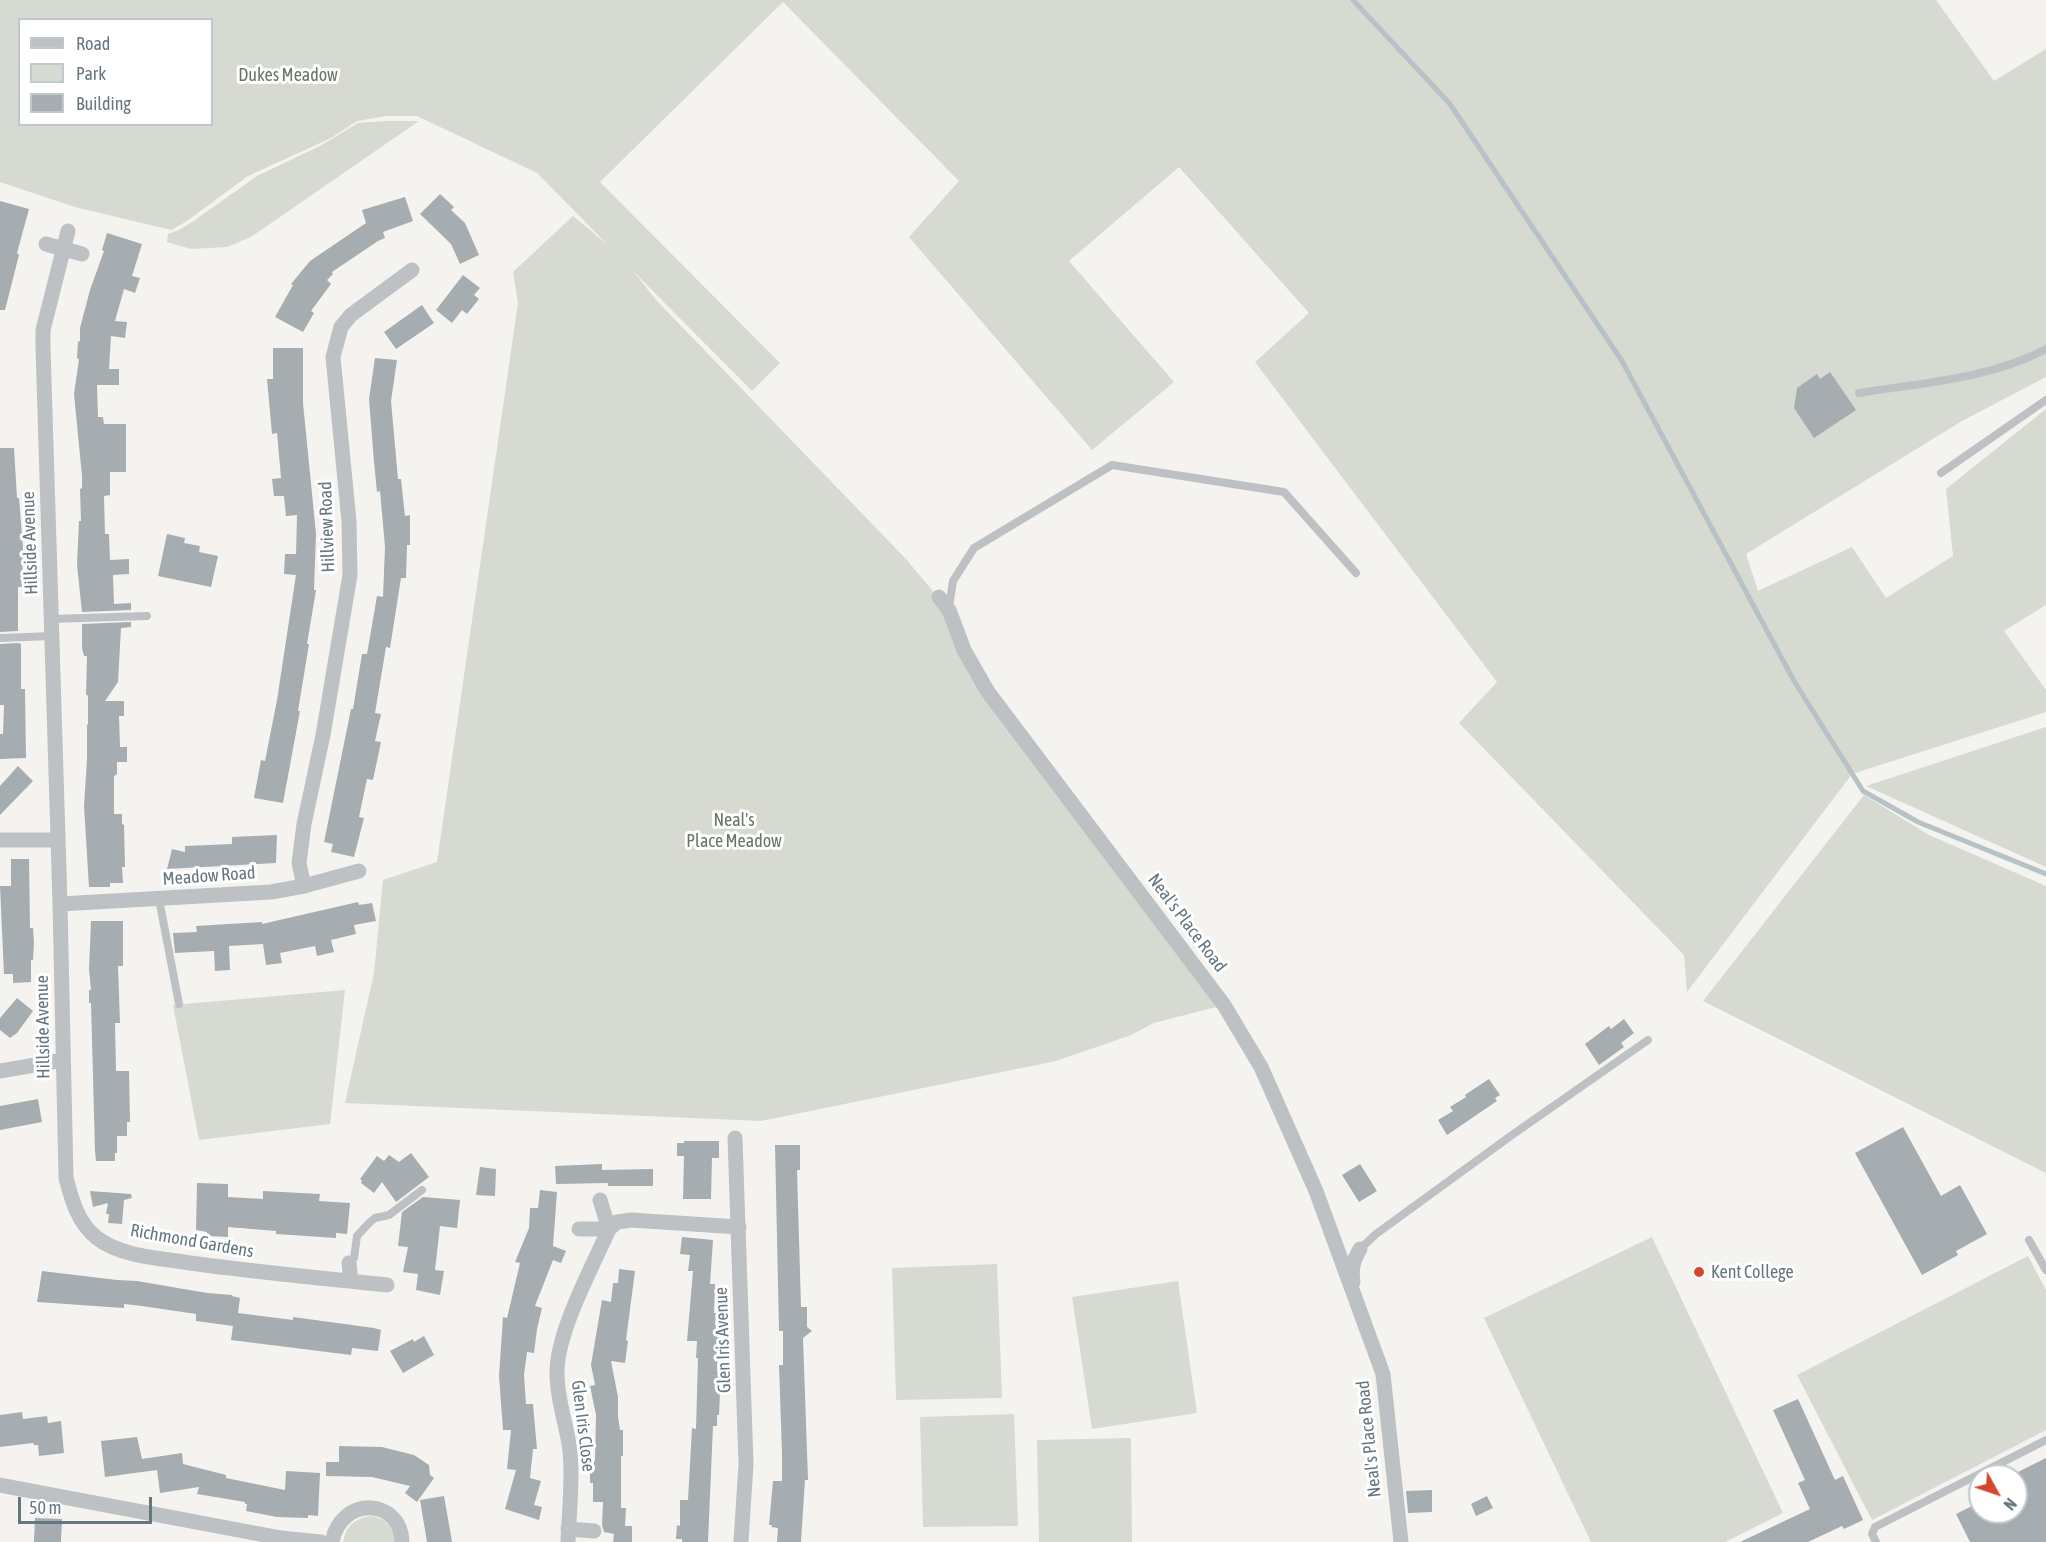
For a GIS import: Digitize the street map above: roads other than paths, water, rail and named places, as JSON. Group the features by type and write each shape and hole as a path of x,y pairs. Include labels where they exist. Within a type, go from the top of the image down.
{"street":[{"name":"Hillside Avenue","path":"66,1178 44,330 68,231"},
{"path":"46,244 82,254"},
{"name":"Hillview Road","path":"304,885 299,863 304,824 323,735 350,575 349,521 333,357 341,327 351,315 412,270"},
{"name":"Neal's Place Road","path":"939,597 949,610 964,650 988,692 1224,1005 1261,1067 1316,1191 1383,1374 1401,1542"},
{"path":"0,840 58,840"},
{"name":"Meadow Road","path":"60,904 271,892 359,871"},
{"path":"0,1071 63,1060"},
{"name":"Glen Iris Avenue","path":"735,1138 746,1464 741,1542"},
{"name":"Richmond Gardens","path":"66,1178 80,1220 99,1239 113,1247 154,1258 387,1285"},
{"path":"600,1200 609,1229"},
{"path":"579,1228 609,1229 617,1222 631,1220 739,1227"},
{"name":"Glen Iris Close","path":"594,1531 568,1536 570,1450 560,1402 557,1373 564,1333 609,1229"},
{"name":"Neal's Place Road","path":"1355,1300 1353,1261 1360,1249"},
{"path":"349,1263 351,1281"},
{"path":"0,1485 281,1538 321,1542"},
{"path":"332,1542 334,1530 343,1518 353,1510 366,1507 379,1509 390,1515 398,1525 402,1542"}],"lane":[{"path":"1859,393 1979,374 2012,365 2046,349"},
{"path":"1941,473 2046,400"},
{"path":"949,610 953,581 974,548 1112,465 1284,492 1356,573"},
{"path":"52,619 147,616"},
{"path":"0,638 52,636"},
{"path":"159,899 180,1004"},
{"name":"Neal's Place Road","path":"1360,1249 1376,1234 1503,1141 1648,1040"},
{"path":"349,1263 354,1258 357,1236 369,1223 375,1218 389,1215 422,1190"},
{"path":"2029,1240 2046,1270"},
{"path":"1876,1542 1872,1534 1875,1527 2046,1440"}],"waterway":[{"path":"1353,0 1450,104 1622,361 1794,681 1863,791 1918,822 2046,874"}],"place":[{"name":"Kent College","path":"1699,1272"}],"park label":[{"name":"Dukes Meadow","path":"288,75"},
{"name":"Neal's Place Meadow","path":"734,830"}]}
